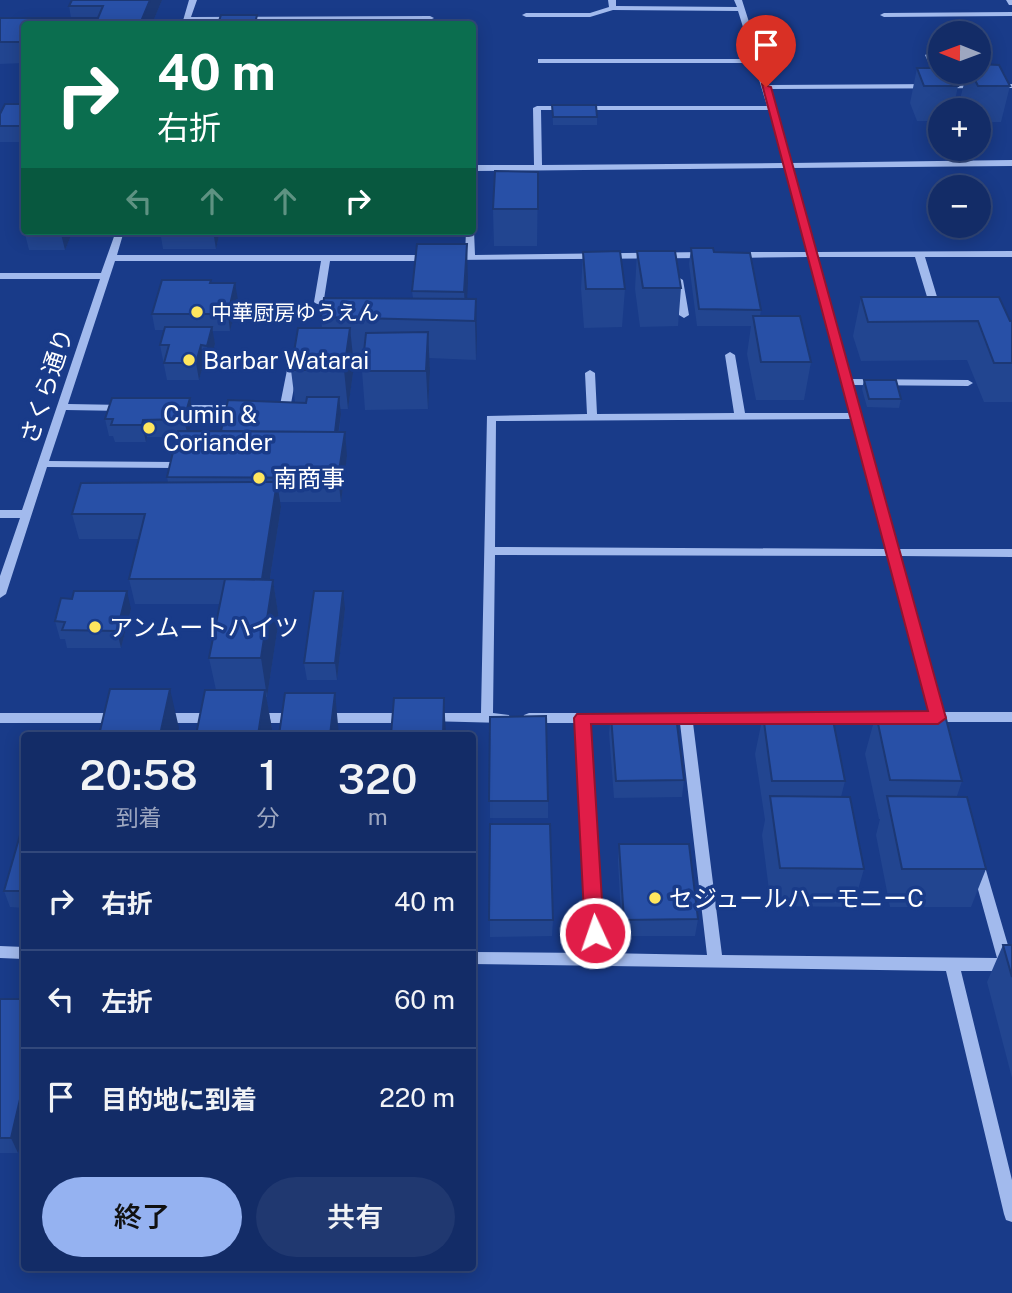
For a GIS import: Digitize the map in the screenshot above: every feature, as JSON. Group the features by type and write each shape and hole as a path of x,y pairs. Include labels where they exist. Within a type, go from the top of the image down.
{"street":[{"path":"186,21 193,0"},
{"path":"526,15 590,15 612,4 740,4 772,108 945,743"},
{"path":"884,15 1012,14"},
{"path":"247,21 430,18"},
{"path":"541,61 756,61"},
{"path":"766,87 1012,86"},
{"path":"538,167 537,108 772,108"},
{"path":"476,167 1012,163"},
{"name":"さくら通り","path":"0,594 119,235"},
{"path":"470,235 470,258"},
{"path":"919,254 936,310"},
{"path":"111,258 470,258 585,261 673,256 1012,254"},
{"path":"673,256 684,315"},
{"path":"326,258 319,302 354,302"},
{"path":"0,276 104,276"},
{"path":"730,355 740,416"},
{"path":"259,408 285,408 294,360 305,360"},
{"path":"590,373 592,417"},
{"path":"847,382 968,383"},
{"path":"62,407 140,408"},
{"path":"166,408 246,408"},
{"path":"487,718 491,418 856,416"},
{"path":"43,464 174,465"},
{"path":"0,514 26,514"},
{"path":"489,551 1012,553"},
{"path":"0,718 1012,717"},
{"path":"583,718 596,960"},
{"path":"686,718 715,961"},
{"path":"476,958 1009,965 974,848"},
{"path":"0,952 21,953"},
{"path":"952,964 1012,1214"}],"building":[{"path":"72,0 150,0 141,21 21,21 21,42 0,42 0,18 98,18 103,6 69,6"},
{"path":"221,15 257,15 256,21 219,21"},
{"path":"991,65 999,65 1010,86 977,84 991,84"},
{"path":"917,68 928,68 928,84 958,86 924,86"},
{"path":"5,104 21,104 21,126 0,126 0,114"},
{"path":"552,105 596,105 597,117 553,117"},
{"path":"495,171 538,172 538,209 493,209"},
{"path":"417,244 467,244 464,292 412,291"},
{"path":"691,248 750,253 761,310 699,309"},
{"path":"620,251 625,289 586,289 583,252"},
{"path":"637,251 675,251 681,288 643,288"},
{"path":"162,280 235,283 228,314 152,314"},
{"path":"861,297 999,297 1012,321 1012,363 994,363 978,321 868,322"},
{"path":"324,298 476,299 475,321 321,317"},
{"path":"753,316 800,316 811,362 761,362"},
{"path":"165,327 212,327 207,346 201,345 196,363 164,363 169,345 160,345"},
{"path":"298,328 350,328 344,370 291,370"},
{"path":"428,332 426,371 362,371 366,333"},
{"path":"864,380 896,380 901,399 869,399"},
{"path":"307,397 339,397 335,432 221,431 228,400 306,403"},
{"path":"112,398 190,398 184,419 143,420 142,425 111,425 113,419 105,419"},
{"path":"178,431 345,432 338,478 167,477"},
{"path":"277,482 262,579 129,579 145,514 72,514 81,483"},
{"path":"225,579 273,580 261,658 209,658"},
{"path":"74,591 127,591 117,631 62,630 65,622 55,621 61,598 72,599"},
{"path":"314,591 343,591 335,663 304,663"},
{"path":"110,689 170,689 161,732 100,732"},
{"path":"205,690 265,690 258,732 197,732"},
{"path":"285,693 335,693 330,732 279,732"},
{"path":"394,698 444,698 443,732 391,732"},
{"path":"876,714 945,715 962,781 890,780"},
{"path":"763,715 832,715 845,781 772,781"},
{"path":"546,716 548,801 489,801 490,717"},
{"path":"611,716 676,716 684,780 616,781"},
{"path":"770,796 850,797 864,869 780,868"},
{"path":"887,796 967,797 986,869 902,869"},
{"path":"490,824 550,824 553,920 489,920"},
{"path":"21,832 21,891 4,891"},
{"name":"セジュールハーモニーC","path":"619,844 689,844 698,919 624,920"},
{"path":"1003,945 1012,945 1012,977"},
{"path":"0,999 21,999 21,1095 11,1138 0,1138"}],"place":[{"name":"中華厨房ゆうえん","path":"197,312"},
{"name":"Barbar Watarai","path":"189,360"},
{"name":"Cumin & Coriander","path":"149,428"},
{"name":"南商事","path":"259,478"},
{"name":"アンムートハイツ","path":"95,627"},
{"name":"セジュールハーモニーC","path":"655,898"}],"route":[{"path":"595,933 583,718 938,718 766,87"}]}
